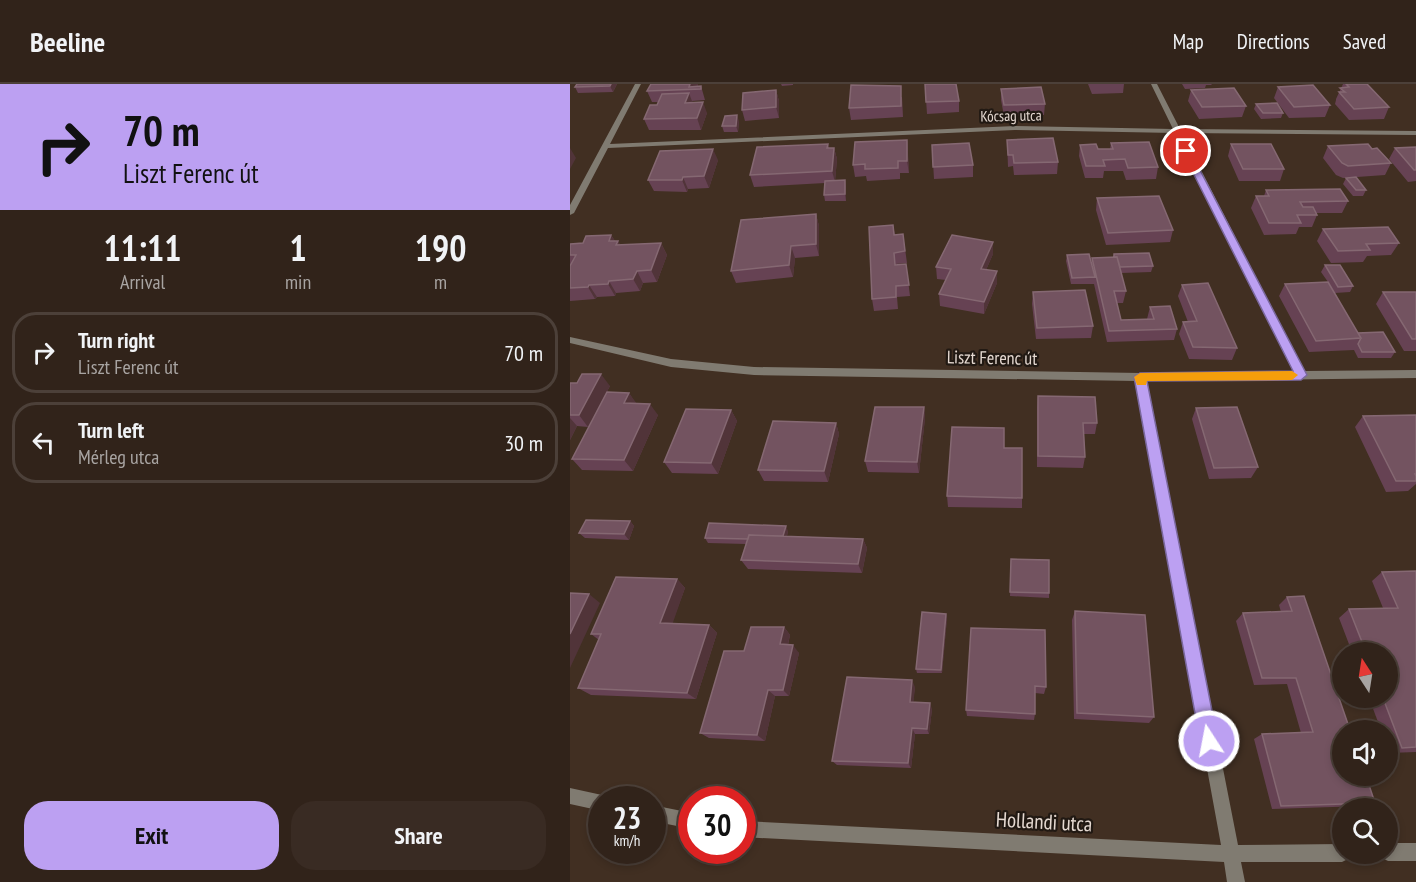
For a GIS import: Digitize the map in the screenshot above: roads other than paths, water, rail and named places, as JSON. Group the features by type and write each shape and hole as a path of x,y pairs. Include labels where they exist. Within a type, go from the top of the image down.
{"street":[{"path":"570,213 638,84"},
{"path":"1154,84 1301,375"},
{"name":"Kócsag utca","path":"606,146 1015,128 1416,133"},
{"name":"Liszt Ferenc út","path":"570,340 671,363 754,370 1140,377 1416,374"},
{"path":"1140,377 1236,882"},
{"path":"570,796 588,800"},
{"name":"Hollandi utca","path":"756,830 1231,854 1332,853"},
{"path":"1398,852 1416,852"}]}
